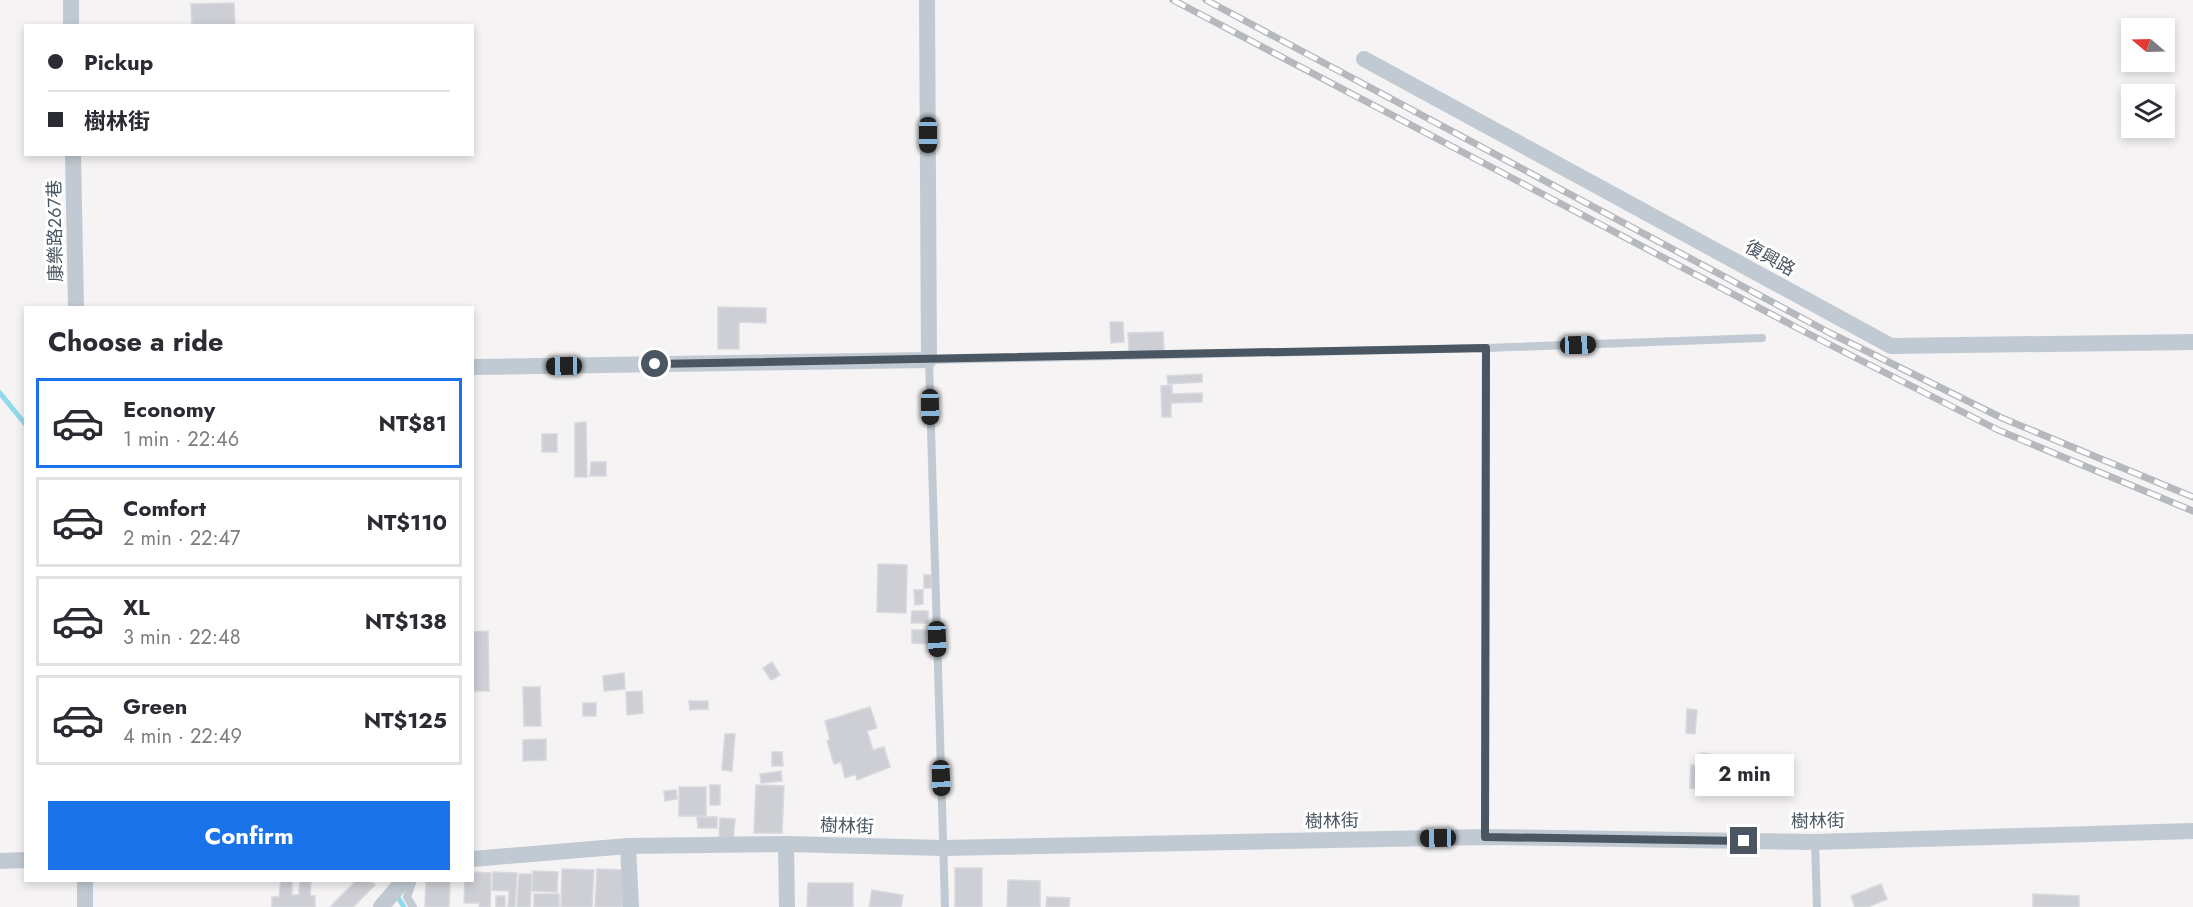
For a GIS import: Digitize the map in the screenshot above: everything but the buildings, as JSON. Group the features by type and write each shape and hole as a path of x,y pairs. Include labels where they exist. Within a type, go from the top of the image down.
{"street":[{"path":"71,0 71,24"},
{"path":"474,368 929,360 927,0"},
{"name":"復興路","path":"1364,59 1891,346 2193,342"},
{"name":"康樂路267巷","path":"73,156 76,306"},
{"name":"樹林街","path":"474,859 628,846 786,844 943,848 1485,837 1815,842 2193,831"},
{"path":"786,844 787,907"},
{"path":"628,846 632,907"},
{"path":"0,861 24,860"},
{"path":"85,882 85,907"},
{"path":"381,907 402,882"}],"lane":[{"path":"945,907 929,360 1486,348 1762,338"},
{"path":"1485,837 1486,348"},
{"path":"1815,842 1817,907"},
{"path":"412,882 407,897 413,907"}],"waterway":[{"path":"0,393 24,423"},
{"path":"396,894 404,907"}],"railway":[{"path":"1173,0 1807,333 1998,430 2193,511"},
{"path":"1206,0 1830,333 2002,418 2193,497"}],"route":[{"path":"655,364 1486,348 1485,837 1744,841"}]}
